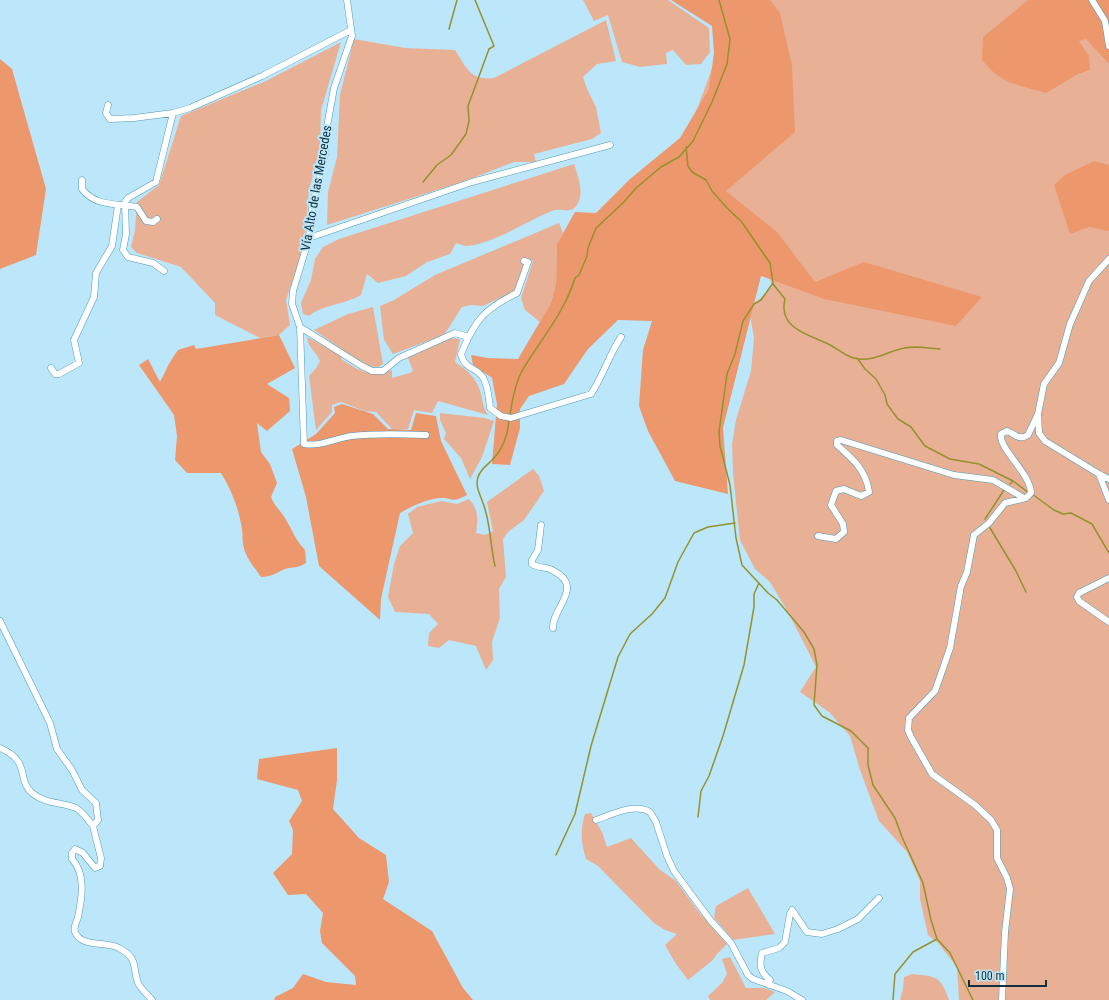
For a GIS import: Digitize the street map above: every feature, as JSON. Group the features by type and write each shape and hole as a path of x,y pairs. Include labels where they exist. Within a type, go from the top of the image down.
{"street":[{"name":"Vía Alto de las Mercedes","path":"347,0 352,36 334,88 326,132 325,154 312,208 309,238 293,291 292,304 300,327 304,444 313,446 350,436 388,433 426,435"},
{"path":"1092,0 1105,21 1109,46"},
{"path":"108,105 106,113 110,119 173,113 196,106 262,76 352,30"},
{"path":"51,368 55,374 59,374 79,363 74,340 94,297 96,273 112,246 121,205 128,198 156,182 173,113"},
{"path":"309,238 472,182 610,145"},
{"path":"82,180 82,189 91,199 98,202 138,207 149,222 153,222 156,219"},
{"path":"121,205 126,234 123,246 124,253 128,257 153,263 164,271"},
{"path":"1002,1000 1005,932 1010,889 1007,878 996,858 997,830 991,820 975,805 932,774 911,737 908,724 909,718 935,691 942,674 950,648 961,586 967,572 974,536 989,523 1002,505 1007,502 1024,498 1031,493 1030,486 1015,460 1003,445 1001,434 1007,431 1018,437 1028,435 1038,414 1044,384 1058,363 1070,324 1089,281 1109,259"},
{"path":"524,261 528,262 527,268 517,293 492,307 475,324 460,354 463,362 483,377 490,408 501,416 511,418 591,394 600,380 612,351 621,337"},
{"path":"300,327 368,370 378,371 387,368 399,358 421,347 455,333 469,337"},
{"path":"1038,414 1039,433 1045,441 1109,479"},
{"path":"818,536 836,539 844,532 843,524 831,505 836,491 844,489 862,496 870,492 868,481 860,465 837,445 837,441 841,440 954,475 993,480 1024,498"},
{"path":"1099,474 1109,500"},
{"path":"540,525 538,550 532,560 532,564 537,568 552,569 565,579 568,589 565,599 553,622 553,628"},
{"path":"1109,578 1079,593 1077,597 1079,601 1109,622"},
{"path":"0,621 50,723 57,749 72,770 82,790 96,803 98,820 93,826"},
{"path":"0,748 11,753 21,765 26,785 32,793 50,802 76,808 93,826 101,858 100,866 95,868 83,853 75,849 72,853 72,859 77,864 82,877 78,918 74,927 75,933 82,940 117,947 131,955 135,963 138,984 152,1000"},
{"path":"596,820 624,810 636,809 650,812 656,822 667,856 674,871 711,921 731,943 748,975 753,979 787,991 802,1000"},
{"path":"770,985 770,980 764,974 760,966 762,953 778,948 785,942 792,910 806,932 822,934 858,919 880,898"}],"shaded area":[{"path":"583,0 668,0 709,28 710,52 701,64 686,65 673,50 666,53 667,64 640,67 622,62 608,15 594,21"},
{"path":"671,0 770,0 780,13 792,65 795,132 726,191 777,232 815,282 864,262 982,297 956,326 824,299 761,276 723,428 728,494 675,481 648,431 639,406 643,350 652,321 618,320 588,349 564,384 529,396 520,409 520,428 510,465 492,464 497,404 492,378 473,365 471,355 488,358 518,359 551,303 556,283 557,244 575,212 596,213 630,179 680,138 709,89 714,53 712,26"},
{"path":"718,0 1109,0 1109,1000 959,1000 957,967 938,943 928,935 920,899 920,881 907,852 879,821 860,770 850,736 829,712 800,692 816,667 787,610 770,582 755,569 740,540 733,473 732,444 736,420 751,371 754,338 749,309 772,287 764,256 685,142 715,60"},
{"path":"1028,0 1109,0 1109,64 1086,39 1079,41 1089,56 1090,70 1078,74 1046,93 1018,85 1003,79 996,74 982,60 983,37"},
{"path":"606,20 616,61 597,64 583,77 596,107 601,133 592,139 534,154 536,162 514,162 465,181 327,225 328,192 337,157 340,95 354,39 405,48 455,50 466,68 474,75 479,77 494,78"},
{"path":"341,42 321,110 320,149 309,190 305,235 299,261 286,300 290,325 279,335 260,338 215,315 215,303 181,267 137,253 131,247 135,230 137,202 159,185 181,116 266,81"},
{"path":"0,59 12,69 46,189 36,255 0,269"},
{"path":"1094,161 1109,165 1109,231 1089,227 1070,234 1054,185 1065,175"},
{"path":"574,164 580,184 580,198 576,207 573,209 552,211 500,236 478,244 467,246 456,243 450,254 427,262 406,276 378,283 367,274 361,295 348,301 321,309 309,316 303,314 301,303 311,280 315,259 323,247 339,239"},
{"path":"559,223 563,233 557,244 556,283 551,303 540,322 525,310 521,298 533,261 524,258 522,270 514,291 483,306 471,305 462,307 444,335 393,354 384,340 380,306 394,300 435,275"},
{"path":"373,307 383,364 378,367 366,366 314,330 348,314"},
{"path":"279,335 295,368 267,384 289,398 290,411 267,431 257,423 261,452 270,464 277,483 271,497 305,550 306,563 298,567 285,569 271,576 261,577 250,562 246,553 243,544 239,514 225,479 221,473 187,473 175,460 177,436 174,415 139,365 148,359 160,382 178,350 194,345 196,349"},
{"path":"307,337 342,356 341,359 359,370 377,373 392,370 392,378 413,371 408,358 420,351 441,341 454,338 460,339 455,362 468,372 474,379 479,388 484,407 488,415 438,401 432,413 414,410 408,429 393,430 376,412 365,411 341,402 332,405 332,412 316,430 309,376 320,361 310,347"},
{"path":"342,404 373,414 388,429 411,430 416,413 436,416 441,441 467,495 455,500 439,498 429,500 400,513 381,599 380,620 319,566 306,497 292,449 316,434 335,413 334,407"},
{"path":"440,413 485,418 494,421 482,457 470,479 461,458 444,439 446,433 440,420"},
{"path":"533,469 539,476 544,491 524,520 508,532 503,539 506,577 499,589 500,618 492,642 493,660 486,670 476,646 449,640 439,648 428,646 429,633 438,624 429,614 395,612 388,597 394,564 400,546 413,533 408,514 417,507 441,501 457,504 469,499 475,507 477,515 476,533 485,535 493,531 487,502"},
{"path":"337,748 337,780 333,809 359,838 386,855 389,882 383,899 432,931 463,988 473,1000 274,1000 275,997 293,988 303,974 326,982 356,985 355,976 322,943 320,931 323,913 306,894 288,895 273,873 292,854 293,830 289,821 302,801 298,790 257,779 259,759"},
{"path":"591,813 602,832 607,847 631,838 659,869 676,881 698,911 727,944 713,960 688,980 676,964 665,945 677,934 665,930 654,923 598,866 586,859 582,842 582,826 585,814"},
{"path":"748,888 775,934 733,940 714,918 716,906"},
{"path":"730,957 746,988 764,988 775,992 766,1000 710,1000 708,996 722,983 727,974 722,959"},
{"path":"912,974 936,979 943,986 949,1000 900,1000 904,977"}],"waterway":[{"path":"449,29 457,0"},
{"path":"423,182 437,165 451,155 466,134 469,121 468,106 489,49 494,46 475,0"},
{"path":"510,415 517,381 565,303 575,278 579,275 587,256 588,248 596,228 623,203 636,188 661,167 679,157 693,141 712,102 727,64 730,39 719,0"},
{"path":"686,147 688,166 692,172 706,180 712,191 741,221 770,263 773,283 761,300 754,304 743,321 735,354 727,374 719,432 720,446 730,485 736,538 742,565 768,593 777,600 804,632 814,649 817,665 814,705 822,716 851,731 868,748 868,765 873,785 895,818 923,883 931,920 937,939 950,953 973,1000"},
{"path":"773,284 785,299 784,309 786,316 795,328 802,333 832,346 850,357 860,359 871,358 909,347 940,349"},
{"path":"857,358 865,369 876,379 885,395 887,404 898,419 911,427 925,446 950,459 979,464 1013,481 1029,493"},
{"path":"495,566 488,519 478,490 477,481 481,471 494,458 503,445 508,430 509,419"},
{"path":"1010,484 1013,481"},
{"path":"985,519 1004,490"},
{"path":"1032,494 1054,510 1063,514 1071,513 1092,524 1109,553"},
{"path":"556,855 575,814 591,746 618,657 630,634 652,614 665,598 678,562 694,533 708,527 735,523"},
{"path":"990,528 1016,571 1026,592"},
{"path":"698,817 701,791 709,776 723,736 744,665 754,607 754,594 759,583"},
{"path":"893,1000 895,974 913,952 937,939"}]}
